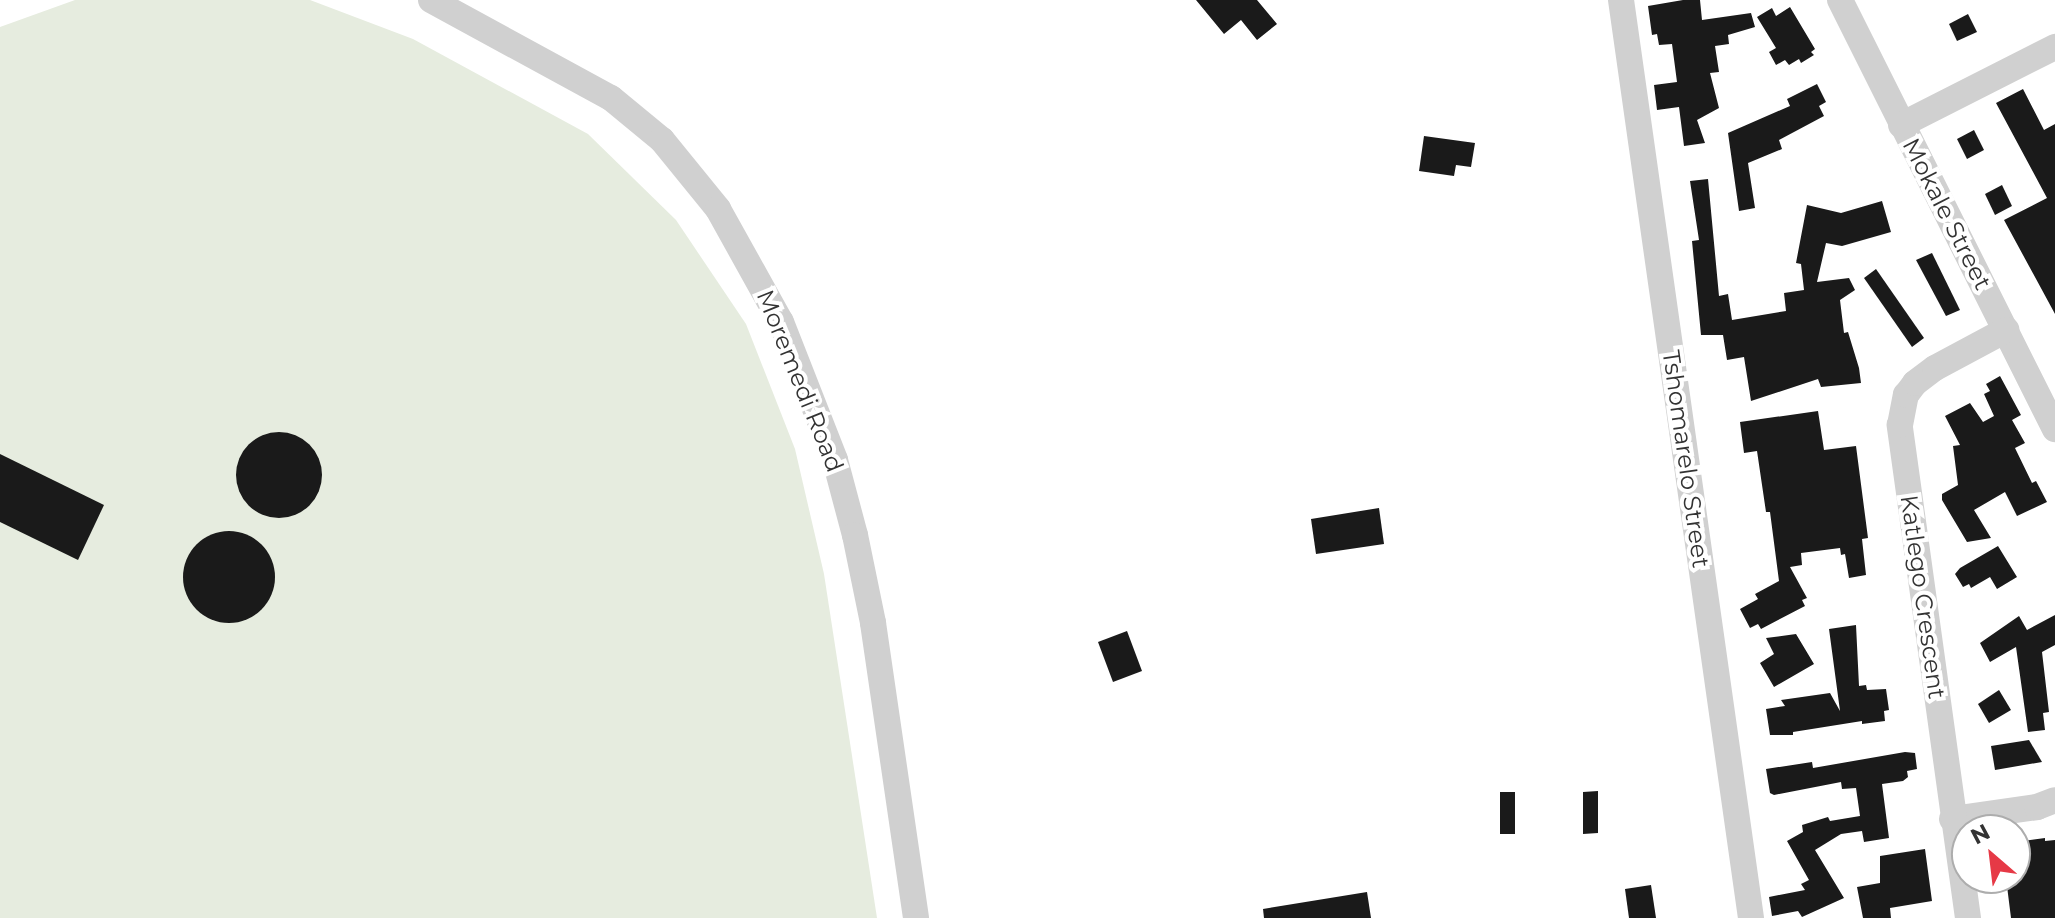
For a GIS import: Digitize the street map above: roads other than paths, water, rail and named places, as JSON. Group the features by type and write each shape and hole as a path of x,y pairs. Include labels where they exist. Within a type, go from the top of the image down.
{"street":[{"name":"Tshomarelo Street","path":"1621,0 1751,918"},
{"name":"Mokale Street","path":"1840,0 2055,429"},
{"name":"Moremedi Road","path":"443,2 611,98 662,140 718,209 781,322 835,460 855,535 873,623 916,918"},
{"path":"1901,125 2055,47"},
{"name":"Katlego Crescent","path":"1951,814 1901,412 1915,383 1935,368 2006,330"},
{"path":"1987,814 2037,807 2055,800"},
{"name":"Katlego Crescent","path":"1964,894 1968,918"}]}
